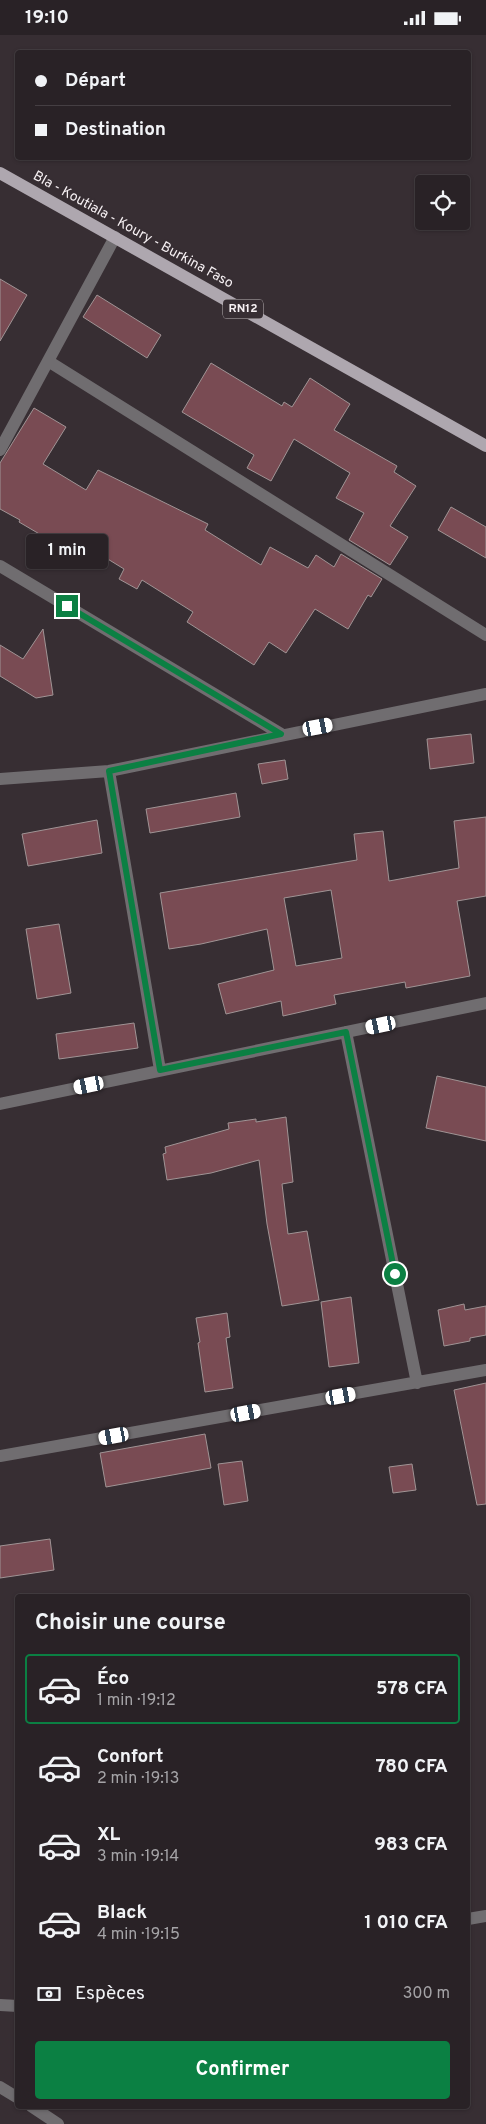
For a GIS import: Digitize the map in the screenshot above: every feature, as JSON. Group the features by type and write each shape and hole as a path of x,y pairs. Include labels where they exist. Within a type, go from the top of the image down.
{"main road":[{"name":"Bla - Koutiala - Koury - Burkina Faso","path":"0,173 486,446"}],"street":[{"path":"0,450 115,237"},
{"path":"48,361 486,635"},
{"path":"0,566 281,734"},
{"path":"0,779 109,771 281,734 486,694"},
{"path":"109,771 160,1070"},
{"path":"0,1104 486,1003"},
{"path":"346,1032 417,1383"},
{"path":"0,1456 486,1370"},
{"path":"470,1919 486,1916"},
{"path":"0,2005 15,2006"},
{"path":"0,2087 15,2096"},
{"path":"36,2109 58,2124"}],"building":[{"path":"0,279 27,295 0,341"},
{"path":"97,295 161,335 147,358 83,317"},
{"path":"211,363 282,406 284,402 292,407 310,378 350,404 334,430 397,466 394,472 416,486 390,526 408,537 390,565 349,540 364,513 336,498 350,473 294,439 271,481 247,468 254,455 182,412"},
{"path":"34,408 66,427 43,464 86,490 98,470 208,524 205,530 261,565 270,547 308,568 316,555 334,567 341,554 382,579 371,597 368,595 348,629 315,609 286,653 269,642 254,665 187,622 193,612 142,580 137,589 119,579 124,569 98,553 68,544 65,549 0,509 0,463"},
{"path":"451,507 486,527 486,558 438,530"},
{"path":"43,629 53,695 36,698 0,676 0,645 23,659"},
{"path":"471,734 474,763 430,769 427,739"},
{"path":"285,760 288,779 262,784 258,764"},
{"path":"236,793 240,817 150,833 146,809"},
{"path":"486,817 486,896 457,901 470,976 406,988 405,982 334,995 336,1004 283,1016 281,1001 226,1014 218,984 274,970 267,929 169,949 160,893 357,860 354,834 383,831 389,881 459,868 454,821","holes":["331,890 342,958 296,966 284,898"]},
{"path":"97,820 102,853 28,866 22,834"},
{"path":"59,924 71,993 37,999 26,929"},
{"path":"134,1023 138,1048 59,1059 56,1034"},
{"path":"437,1076 486,1087 486,1141 426,1128"},
{"path":"286,1117 293,1182 282,1184 288,1234 307,1231 319,1300 282,1306 267,1224 259,1160 211,1173 167,1180 163,1154 166,1153 165,1147 229,1129 228,1123 256,1119 256,1122"},
{"path":"351,1297 359,1363 329,1367 321,1302"},
{"path":"464,1304 465,1310 486,1306 486,1335 470,1338 470,1341 444,1346 438,1310"},
{"path":"227,1313 230,1337 226,1338 233,1388 205,1392 196,1318"},
{"path":"486,1383 486,1504 477,1505 454,1390"},
{"path":"205,1434 211,1468 106,1487 100,1453"},
{"path":"242,1461 248,1501 224,1505 218,1464"},
{"path":"412,1464 416,1490 393,1493 389,1467"},
{"path":"50,1539 54,1570 0,1578 0,1546"}],"route":[{"path":"67,606 281,734 109,771 160,1070 346,1032 395,1274"}]}
